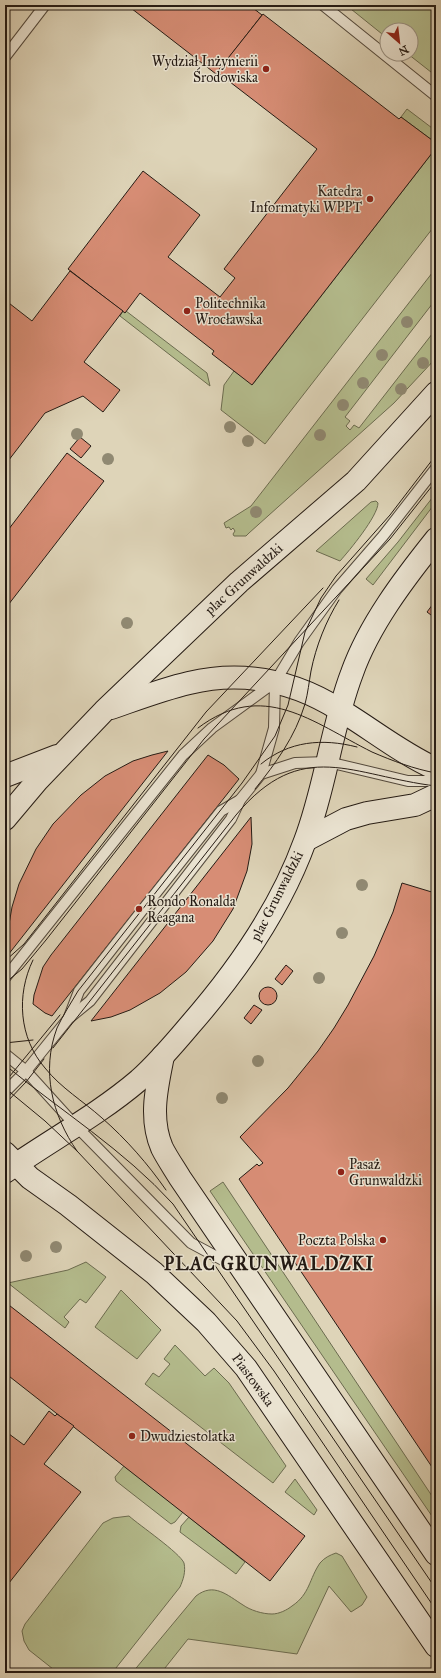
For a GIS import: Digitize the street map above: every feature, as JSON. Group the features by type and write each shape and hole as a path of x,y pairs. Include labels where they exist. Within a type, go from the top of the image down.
{"street":[{"name":"plac Grunwaldzki","path":"5,819 23,797 104,711 239,582 356,482 436,393"},
{"name":"plac Grunwaldzki","path":"9,1163 75,1125 138,1081 163,1056 208,1004 258,936 279,898 306,840 320,794 340,710 355,664 380,617 416,564 436,540"},
{"path":"104,711 147,695 190,683 226,678 251,678 275,682 300,689 340,710 406,754 436,769"},
{"path":"5,776 64,753"},
{"path":"306,840 346,819 367,813 415,805 436,795"},
{"path":"163,1056 157,1084 155,1113 156,1127 163,1149 180,1178 436,1554"},
{"name":"Piastowska","path":"9,1163 68,1205 154,1273 206,1322 241,1362 436,1646"}],"lane":[{"path":"5,57 45,5"},
{"path":"323,5 436,96"},
{"path":"5,978 183,755 212,728 275,682 299,642 337,589 383,536 436,468"},
{"path":"5,1092 26,1071 68,1019 90,1001 231,819 240,800 261,774 274,728 275,682"},
{"path":"261,774 295,763 328,762 408,781 436,781"},
{"path":"68,1019 79,991 221,811 240,800"},
{"path":"5,1054 26,1071 75,1125 191,1243 244,1272"}],"green space":[{"path":"346,5 436,5 436,61 432,66 436,70 436,76 418,62 419,22 379,22 379,32"},
{"path":"407,109 436,131 436,143 401,117"},
{"path":"436,148 436,224 265,444 221,410 224,385 234,371 253,384"},
{"path":"436,268 436,299 345,417 350,421 346,426 350,430 354,425 359,428 436,329 436,358 394,403 246,536 234,536 233,534 235,531 233,528 231,530 229,527 226,528 224,523 251,506"},
{"path":"123,311 126,311 207,373 210,386 120,316"},
{"path":"436,493 436,502 373,585 366,579 398,542"},
{"path":"376,501 378,503 377,509 373,516 350,550 340,561 316,551 371,502"},
{"path":"223,1182 436,1502 436,1522 210,1191"},
{"path":"86,1262 106,1277 86,1303 80,1299 64,1317 69,1322 65,1328 8,1283 68,1270"},
{"path":"121,1290 161,1330 137,1359 95,1327"},
{"path":"175,1345 205,1376 214,1368 229,1383 286,1466 273,1483 145,1384 153,1373 159,1377 170,1364 164,1359"},
{"path":"124,1466 183,1512 175,1522 171,1524 116,1481 115,1477"},
{"path":"295,1479 317,1510 314,1515 285,1492"},
{"path":"129,1516 181,1558 184,1563 185,1570 180,1587 112,1673 58,1673 29,1650 24,1641 22,1631 25,1624 103,1523 113,1518"},
{"path":"189,1517 245,1562 236,1574 180,1532 181,1526"},
{"path":"336,1553 342,1556 367,1597 362,1605 351,1612 329,1586 297,1654 188,1639 161,1673 132,1673 196,1596 209,1590 215,1590 226,1594 253,1610 268,1614 280,1613 298,1601 306,1591 320,1563 327,1557"}],"building":[{"path":"127,5 249,5 262,15 216,74"},
{"path":"263,14 399,119 401,117 436,143 436,148 252,385 212,354 214,351 140,293 125,313 68,269 143,171 200,215 168,257 220,297 235,278 224,269 317,149 217,72"},
{"path":"70,271 123,311 84,362 120,390 103,412 83,396 45,413 5,465 5,300 32,321"},
{"path":"80,437 91,446 81,458 70,449"},
{"path":"67,453 104,481 5,609 5,534"},
{"path":"436,600 436,617 435,618 427,612"},
{"path":"168,751 8,955 8,930 12,907 19,884 36,849 53,824 81,795 105,776 133,761"},
{"path":"208,755 224,765 239,779 52,1016 45,1013 33,1004 34,995 43,967"},
{"path":"251,817 252,844 247,871 233,909 213,941 186,972 160,993 130,1010 111,1017 91,1021"},
{"name":"Pasaż Grunwaldzki","path":"402,883 435,893 436,889 436,1473 239,1179 257,1164 259,1166 263,1163 240,1137 288,1088 318,1051 334,1028 374,956 393,912"},
{"path":"286,965 293,971 282,985 275,979"},
{"path":"268,987 274,990 277,996 274,1002 268,1005 262,1002 259,996 262,990"},
{"path":"254,1005 262,1010 251,1024 244,1018"},
{"name":"Dwudziestolatka","path":"5,1302 305,1536 270,1581 5,1373"},
{"path":"49,1411 55,1416 57,1414 74,1426 44,1464 81,1492 5,1588 5,1431 24,1445"}],"tram line":[{"path":"77,1151 61,1123 55,1108 52,1092 50,1060 52,1044 59,1023 78,991 242,783 275,736 288,705 305,632 321,598 336,576 390,515 436,455"},
{"path":"5,983 22,969 46,940 204,739 390,539 436,481"},
{"path":"5,961 24,944 206,712 323,588"},
{"path":"255,789 284,749 296,728 305,704 313,662 319,643 326,625 339,600"},
{"path":"198,728 222,714 244,707 266,706 287,710 308,718 388,759 436,773"},
{"path":"261,764 272,756 294,746 319,742 344,744 357,747"},
{"path":"53,1048 236,815 260,791 283,776 306,768 329,767 353,770 436,786"},
{"path":"33,960 24,987 22,1002 25,1030 36,1056 58,1082 102,1118 128,1143 166,1190"},
{"path":"5,1082 60,1015"},
{"path":"5,1043 33,1040"},
{"path":"5,1104 26,1082 44,1059"},
{"path":"5,1065 113,1148 154,1184 173,1204 436,1589"},
{"path":"5,1088 45,1121 77,1151 237,1321 274,1371 436,1610"}],"place":[{"name":"Wydział Inżynierii Środowiska","path":"266,69"},
{"name":"Katedra Informatyki WPPT","path":"370,199"},
{"name":"Politechnika Wrocławska","path":"187,311"},
{"name":"Rondo Ronalda Reagana","path":"139,909"},
{"name":"Pasaż Grunwaldzki","path":"341,1172"},
{"name":"Poczta Polska","path":"383,1240"},
{"name":"Dwudziestolatka","path":"132,1436"}],"district":[{"name":"PLAC GRUNWALDZKI","path":"269,1264"}]}
